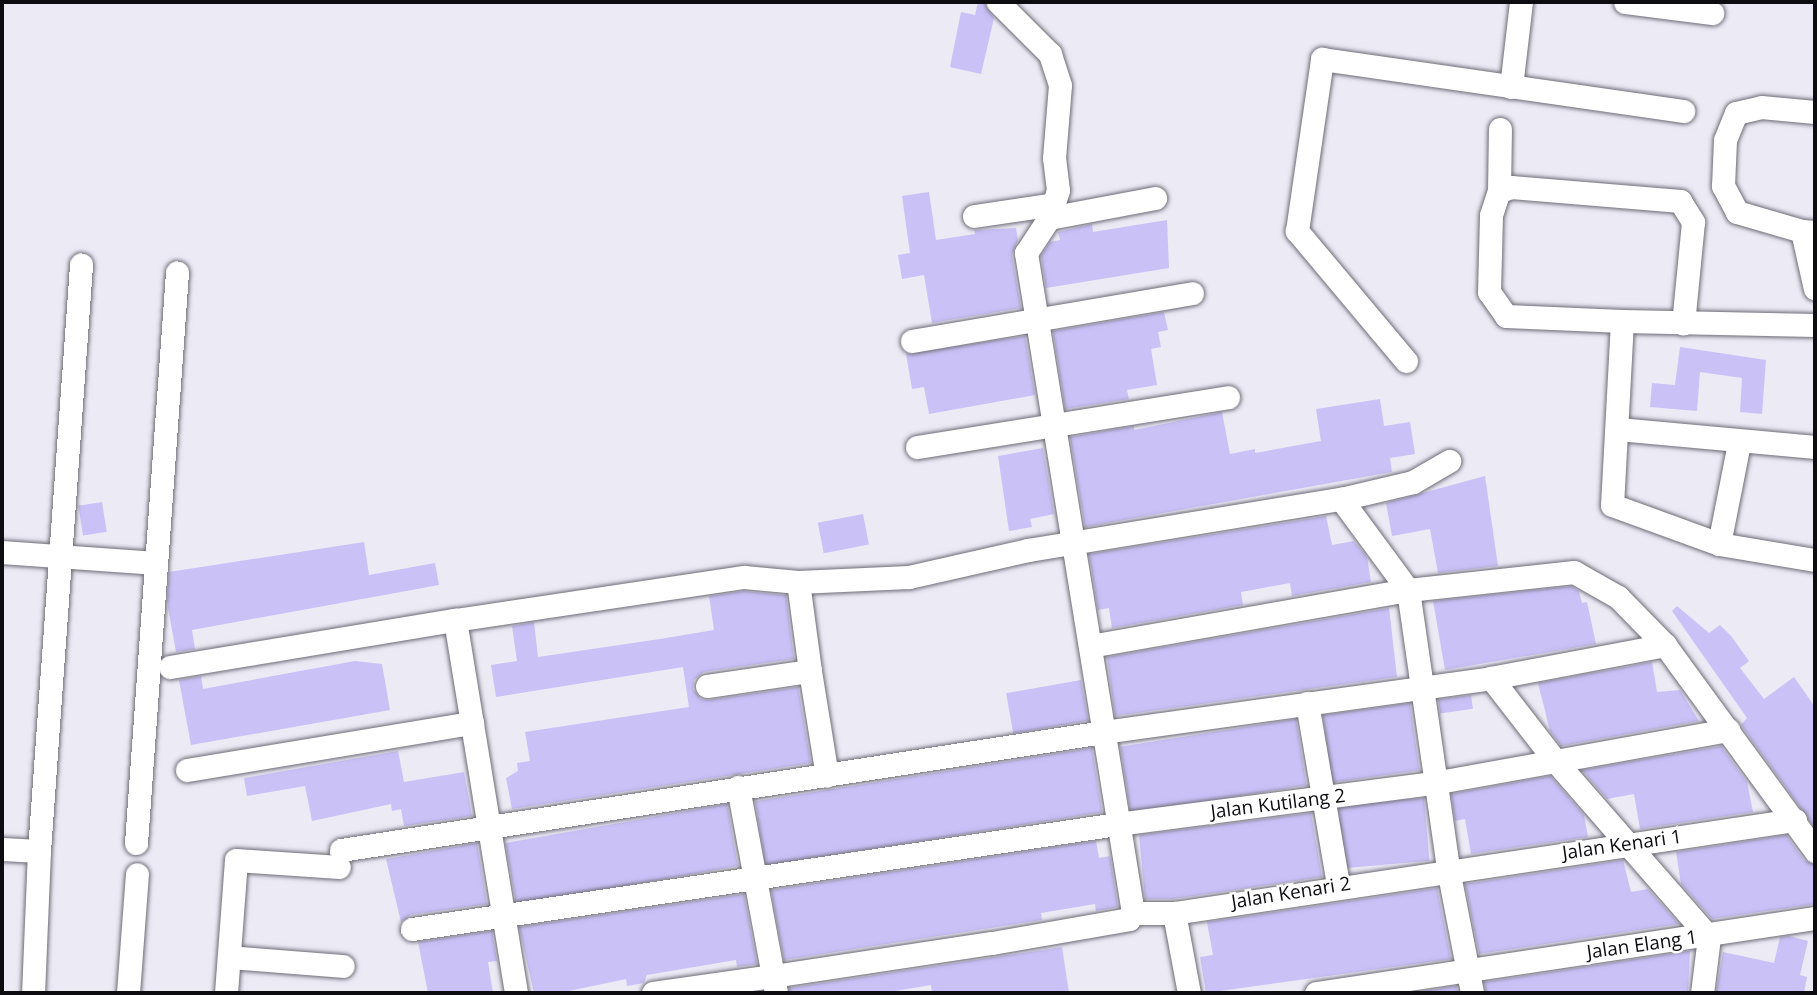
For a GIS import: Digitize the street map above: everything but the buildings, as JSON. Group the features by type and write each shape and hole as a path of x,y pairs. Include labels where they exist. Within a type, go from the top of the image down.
{"street":[{"path":"653,993 774,984 1129,919 1133,912 1073,542 1051,426 1026,253 1051,211 1058,190 1054,158 1057,68 1050,54 998,2"},
{"path":"1511,87 1521,2"},
{"path":"1625,2 1712,13"},
{"path":"1406,361 1297,231 1322,59 1683,111"},
{"path":"1815,112 1762,107 1736,113 1725,140 1723,186 1737,212 1809,231 1815,289"},
{"path":"1500,129 1499,191 1491,215 1489,292 1506,316 1684,324 1815,326"},
{"path":"1499,191 1511,187 1680,201 1693,222 1684,324"},
{"path":"974,216 1051,211 1155,198"},
{"path":"33,993 39,851 80,265"},
{"path":"136,843 177,272"},
{"path":"912,341 1192,293"},
{"path":"1622,321 1612,505 1719,544 1815,561"},
{"path":"917,447 1228,397"},
{"path":"1618,429 1739,443 1815,447"},
{"path":"1719,544 1739,443"},
{"path":"170,667 455,620 744,577 798,582 909,577 1073,542 1341,499 1413,482 1449,461"},
{"path":"1341,499 1408,590 1439,782 1448,869 1472,993"},
{"path":"2,552 156,564"},
{"path":"1090,646 1408,590 1574,572 1618,597 1665,645 1815,850"},
{"path":"798,582 827,776"},
{"path":"455,620 516,993"},
{"path":"226,993 236,860 340,859 489,826 1103,732 1491,678 1665,645"},
{"path":"707,686 810,671"},
{"path":"1491,678 1557,763 1709,936 1702,993"},
{"path":"1307,703 1327,799 1338,885"},
{"path":"187,770 472,723"},
{"name":"Jalan Kutilang 2","path":"412,929 1117,824 1327,799 1557,763 1728,730"},
{"path":"738,787 752,877 774,984"},
{"name":"Jalan Kenari 1","path":"1448,869 1795,820"},
{"path":"2,849 39,851"},
{"name":"Jalan Kenari 2","path":"1133,912 1174,912 1448,869"},
{"path":"128,993 137,874"},
{"path":"1174,912 1189,993"},
{"name":"Jalan Elang 1","path":"1315,993 1815,918"},
{"path":"229,957 343,966"}]}
